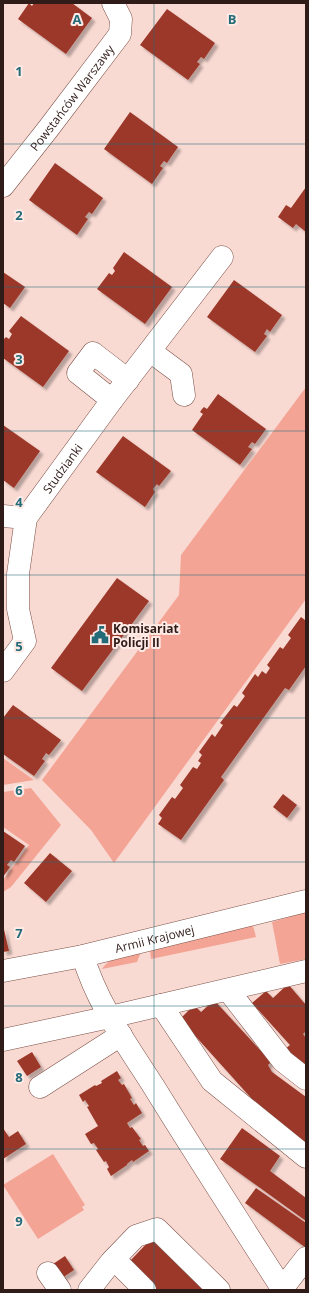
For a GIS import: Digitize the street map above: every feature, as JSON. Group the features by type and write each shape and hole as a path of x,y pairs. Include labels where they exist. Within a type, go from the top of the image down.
{"street":[{"name":"Powstańców Warszawy","path":"3,186 48,130 120,34 121,19 113,3"},
{"name":"Studzianki","path":"26,518 112,400 222,257"},
{"path":"150,351 181,374 184,395"},
{"path":"112,400 78,373 94,353 128,380"},
{"path":"3,516 26,518 18,574 18,609 26,641 3,671"},
{"name":"Armii Krajowej","path":"3,971 83,956 306,901"},
{"path":"83,956 89,976 116,1026 282,1289 306,1258"},
{"path":"40,1087 116,1026 161,1006 228,990 303,977"},
{"path":"228,990 283,1061 306,1079"},
{"path":"161,1006 212,1081 306,1157"},
{"path":"3,1040 116,1026"},
{"path":"89,1290 114,1259 136,1236 157,1229 219,1290"},
{"path":"114,1259 145,1290"}],"shaded area":[{"path":"306,387 306,599 114,863 91,830 42,780 179,595 181,555"},
{"path":"3,758 34,780 3,785"},
{"path":"31,788 61,825 11,887 3,892 3,880 29,845 3,827 3,792"},
{"path":"306,912 306,959 280,964 272,922"},
{"path":"252,922 256,937 151,959 150,950"},
{"path":"141,952 137,962 102,969 114,959"},
{"path":"53,1154 85,1205 82,1207 84,1210 38,1239 3,1185"}],"building":[{"path":"29,3 32,6 34,3 72,3 92,18 66,54 18,19"},
{"path":"167,9 215,43 204,59 201,57 197,62 200,64 188,80 140,45"},
{"path":"130,112 178,147 167,163 164,161 160,166 163,168 152,184 104,149"},
{"path":"55,163 103,198 92,214 89,212 85,217 88,219 77,235 29,200"},
{"path":"306,187 306,232 296,224 293,228 278,217 286,205 291,208"},
{"path":"124,252 172,287 145,324 97,289 109,273 112,275 115,271 113,268"},
{"path":"3,272 25,287 10,308 3,303"},
{"path":"234,280 282,315 270,332 267,329 264,334 267,336 255,352 207,317"},
{"path":"21,316 69,351 43,387 3,358 3,340 6,337 9,339 12,334 9,331"},
{"path":"218,394 266,429 255,444 252,442 248,447 252,449 240,465 192,430 203,414 200,412 202,409 204,407 207,409"},
{"path":"3,425 40,451 14,488 3,480"},
{"path":"123,436 171,471 159,486 157,484 153,489 155,492 145,507 96,472"},
{"name":"Komisariat Policji II","path":"117,578 149,601 82,691 51,668"},
{"path":"301,617 305,620 306,618 306,666 289,690 285,688 221,777 224,780 181,840 158,824 162,818 159,815 172,797 175,799 183,788 180,785 193,767 197,769 201,763 198,761 202,755 199,752 212,734 215,737 223,725 220,723 234,705 237,707 245,696 242,693 255,674 258,677 262,671 266,674 270,668 267,665 280,647 283,649 291,638 288,635"},
{"path":"13,705 61,740 49,755 46,753 42,759 45,761 34,776 3,754 3,718"},
{"path":"283,794 297,805 287,818 273,807"},
{"path":"3,831 25,846 14,862 11,860 7,865 10,867 3,877"},
{"path":"50,853 72,871 46,902 24,883"},
{"path":"3,925 9,951 3,952"},
{"path":"288,984 306,1005 306,1031 303,1034 306,1038 306,1065 285,1049 290,1045 252,1003 266,991 273,998"},
{"path":"214,1000 271,1062 268,1065 272,1072 306,1097 306,1143 252,1099 180,1019 194,1005 201,1012"},
{"path":"32,1052 41,1067 27,1076 17,1061"},
{"path":"117,1071 121,1078 118,1080 122,1085 124,1084 132,1098 130,1099 134,1105 136,1103 142,1113 127,1123 141,1139 139,1140 143,1146 145,1145 149,1151 133,1162 132,1160 111,1176 107,1169 109,1167 106,1161 104,1162 96,1150 98,1149 94,1143 91,1144 85,1134 98,1126 87,1107 89,1106 85,1100 83,1102 79,1095 95,1085 96,1086 102,1083 101,1081"},
{"path":"3,1128 9,1137 18,1131 26,1144 3,1159"},
{"path":"242,1128 280,1156 270,1171 306,1198 306,1221 220,1159"},
{"path":"256,1188 306,1223 306,1248 245,1203"},
{"path":"151,1239 203,1289 155,1290 128,1263"},
{"path":"65,1256 74,1270 59,1280 50,1266"}],"place":[{"name":"Komisariat Policji II","path":"100,635"}]}
